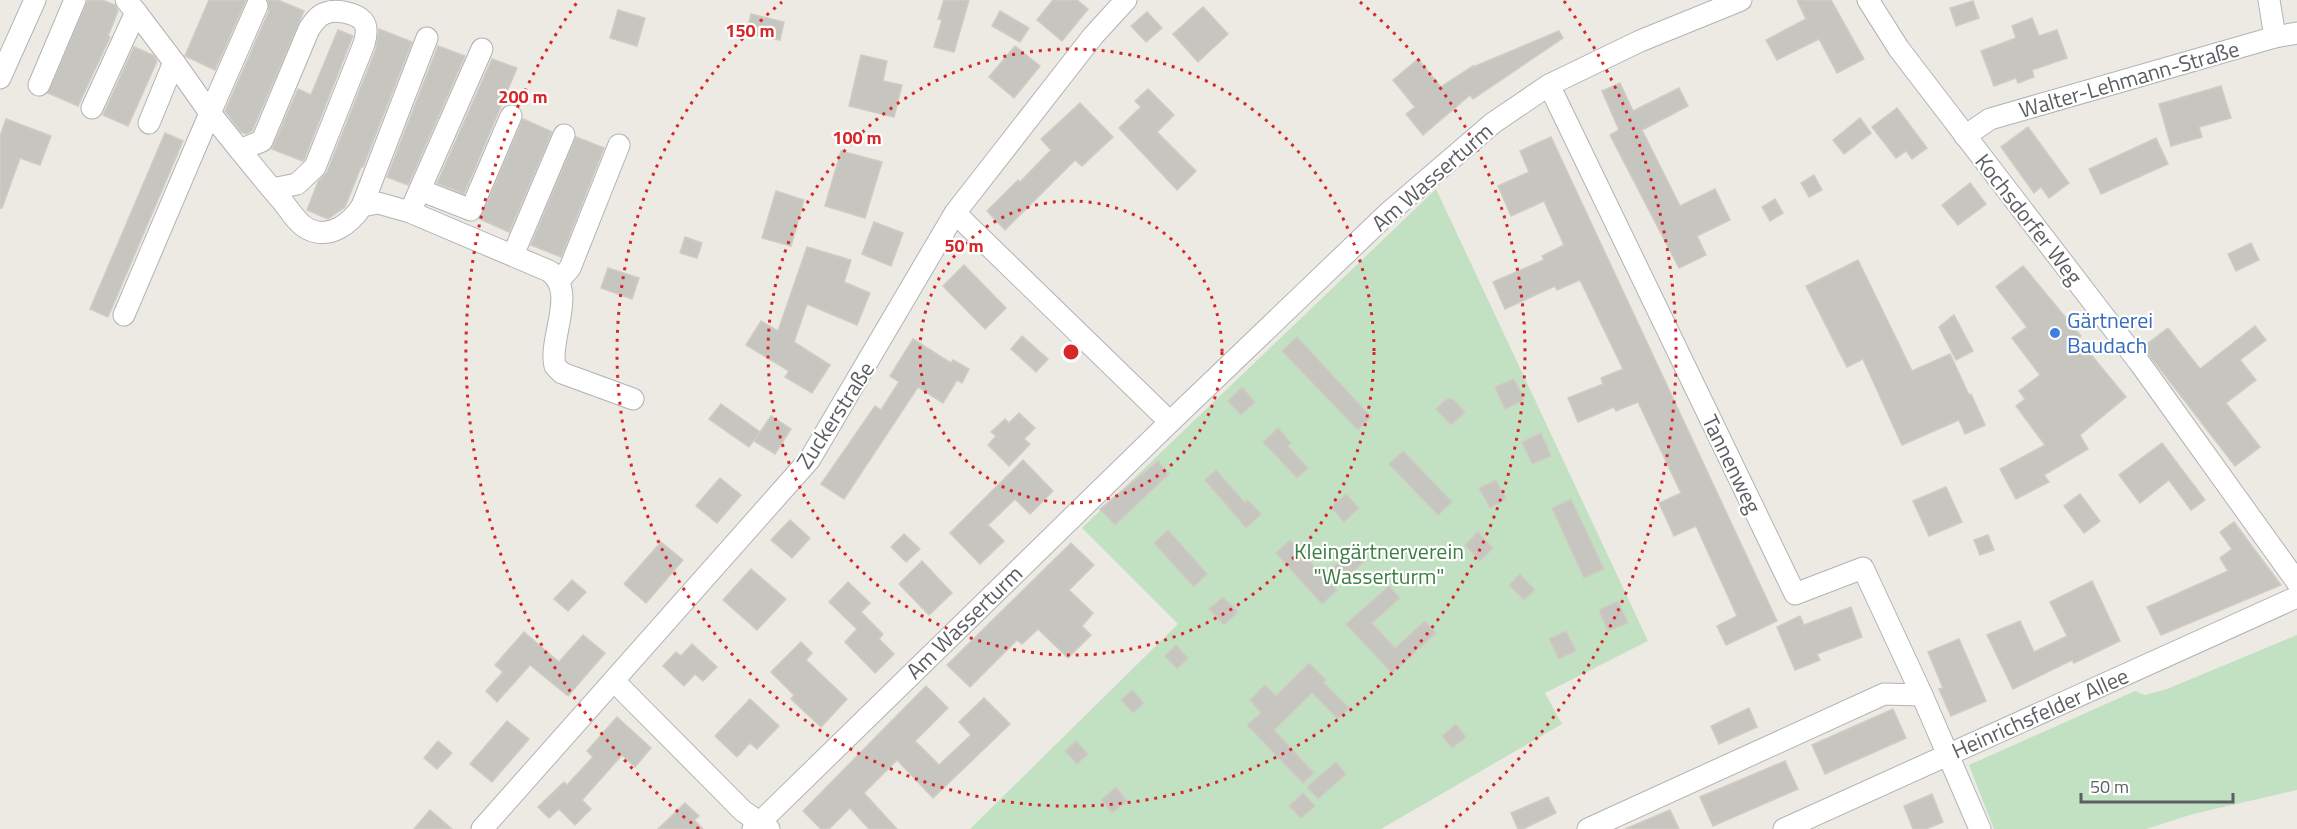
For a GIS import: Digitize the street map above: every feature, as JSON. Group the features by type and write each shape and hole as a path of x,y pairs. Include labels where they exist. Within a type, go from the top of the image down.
{"street":[{"path":"0,78 35,0"},
{"path":"39,85 75,0"},
{"name":"Zuckerstraße","path":"482,829 810,459 955,213 1093,36 1126,0"},
{"name":"Am Wasserturm","path":"614,681 760,827 1170,422 1387,214 1493,123 1549,85 1640,41 1741,0"},
{"name":"Kochsdorfer Weg","path":"1868,0 1899,49 2139,362 2297,582"},
{"path":"2269,0 2275,37"},
{"path":"131,6 210,113 272,189 304,227 320,232 332,231 345,226 362,206 427,38"},
{"path":"92,108 131,6"},
{"path":"124,315 257,6"},
{"path":"240,150 261,141 309,29 315,20 326,13 340,11 354,15 363,21 366,28 364,44 315,167 297,184 272,189"},
{"name":"Walter-Lehmann-Straße","path":"1965,136 1990,119 2275,37 2297,33"},
{"path":"410,212 482,49"},
{"path":"149,123 174,62"},
{"name":"Tannenweg","path":"1549,85 1795,594 1863,568 1949,754 1980,829"},
{"path":"462,234 511,116"},
{"path":"513,255 564,135"},
{"path":"362,206 378,203 410,212 513,255 556,276 563,276 570,268 618,145"},
{"path":"420,190 471,210"},
{"path":"955,213 1170,422"},
{"path":"556,276 559,282 561,317 553,347 555,366 562,373 633,399"},
{"name":"Heinrichsfelder Allee","path":"1784,829 2297,597"},
{"path":"1588,829 1884,694 1922,694"}],"green space":[{"name":"Kleingärtnerverein \"Wasserturm\"","path":"1436,189 1648,641 1545,693 1562,724 1381,829 970,829 1178,624 1082,528"},
{"path":"2297,635 2297,790 2193,814 2146,829 1994,829 1969,765 2135,691 2145,695 2167,689"}],"building":[{"path":"88,0 102,0 115,5 118,11 108,36 110,37 78,106 48,93"},
{"path":"209,0 246,0 215,70 185,56"},
{"path":"268,0 278,0 304,11 252,131 246,134 241,132 225,111 269,11"},
{"path":"944,0 969,0 954,52 934,47 942,20 938,19"},
{"path":"1053,0 1077,0 1088,9 1062,41 1037,20"},
{"path":"1797,0 1831,0 1864,59 1837,73 1819,39 1777,60 1766,40 1806,19"},
{"path":"1973,1 1979,18 1956,26 1950,8"},
{"path":"1203,7 1228,34 1198,62 1173,34"},
{"path":"618,10 645,18 637,46 610,38"},
{"path":"1000,11 1029,28 1020,42 992,26"},
{"path":"1147,12 1162,28 1146,42 1131,26"},
{"path":"751,14 784,22 780,40 747,33"},
{"path":"2032,18 2039,36 2057,30 2067,58 2032,70 2034,77 2018,83 2016,78 1994,86 1981,51 2016,38 2012,26"},
{"path":"379,29 412,42 345,207 328,219 307,210 318,182 327,172 376,49"},
{"path":"338,30 353,36 304,160 272,149 298,89 311,95"},
{"path":"1559,31 1563,38 1473,99 1470,95 1423,135 1406,114 1415,107 1393,80 1418,59 1441,87 1473,66"},
{"path":"438,46 465,56 408,185 387,177"},
{"path":"1015,46 1040,66 1014,98 989,77"},
{"path":"134,47 153,55 157,61 128,126 103,115"},
{"path":"861,55 887,61 883,81 902,85 894,117 849,106"},
{"path":"492,59 517,68 464,194 437,183"},
{"path":"1620,83 1633,111 1679,88 1688,106 1642,130 1680,206 1715,189 1730,220 1697,236 1706,255 1679,268 1610,135 1619,130 1602,91"},
{"path":"2221,86 2231,118 2199,127 2202,137 2171,146 2159,104"},
{"path":"1148,89 1174,115 1157,132 1196,171 1177,190 1119,128 1141,107 1135,101"},
{"path":"1080,103 1113,137 1082,166 1075,160 1005,230 987,211 1051,150 1041,139"},
{"path":"1897,108 1927,148 1912,159 1906,151 1896,158 1872,127"},
{"path":"1860,118 1871,133 1844,154 1833,140"},
{"path":"6,119 51,136 40,165 20,158 2,208 0,208 0,136"},
{"path":"523,119 552,132 509,232 480,219"},
{"path":"2028,127 2069,183 2049,198 2041,187 2034,193 2001,147"},
{"path":"165,133 183,141 108,317 90,309"},
{"path":"576,137 604,148 561,257 531,245"},
{"path":"1551,137 1777,621 1726,645 1717,626 1737,616 1696,526 1674,536 1659,503 1681,493 1638,402 1616,411 1614,407 1578,422 1568,398 1603,384 1601,378 1623,369 1580,280 1557,290 1555,286 1505,309 1493,282 1544,260 1542,256 1564,245 1544,201 1511,216 1498,186 1529,172 1520,151"},
{"path":"2156,138 2168,164 2101,194 2089,169"},
{"path":"841,151 882,162 865,218 825,206"},
{"path":"1814,175 1822,190 1809,197 1801,183"},
{"path":"1970,183 1986,204 1958,225 1942,205"},
{"path":"776,191 804,200 791,246 762,238"},
{"path":"1775,199 1783,213 1770,221 1762,207"},
{"path":"874,222 903,233 891,266 862,254"},
{"path":"685,237 702,243 697,258 680,253"},
{"path":"2251,243 2259,260 2236,271 2228,254"},
{"path":"807,247 851,260 844,282 870,293 857,325 807,304 794,342 830,365 812,393 785,377 789,371 746,345 761,321 778,331"},
{"path":"1858,260 1912,371 1950,354 1985,425 1965,434 1959,420 1902,445 1863,359 1847,367 1806,286"},
{"path":"964,265 1006,308 985,329 943,286"},
{"path":"2023,266 2081,336 2078,339 2126,397 2080,435 2088,449 2044,475 2049,482 2016,499 2000,469 2045,445 2016,406 2025,399 2019,391 2040,375 2012,338 2027,327 1996,287"},
{"path":"608,268 639,278 632,299 601,288"},
{"path":"1954,315 1973,351 1956,360 1939,327"},
{"path":"2255,326 2266,340 2240,360 2256,380 2226,403 2260,447 2235,466 2143,347 2168,328 2200,369"},
{"path":"1022,336 1048,359 1036,372 1011,349"},
{"path":"1297,337 1371,417 1358,430 1282,351"},
{"path":"913,339 951,363 953,360 969,369 962,383 957,380 943,403 918,387 844,499 821,484 875,406 881,410 899,382 890,376"},
{"path":"1514,379 1524,400 1505,409 1495,387"},
{"path":"1242,387 1255,402 1241,415 1228,401"},
{"path":"1447,399 1453,399 1465,412 1451,425 1436,409"},
{"path":"721,404 760,432 749,447 709,419"},
{"path":"1019,413 1035,428 1024,439 1030,444 1009,466 988,445 996,436 991,432 1005,419 1009,423"},
{"path":"771,416 791,429 775,454 754,441"},
{"path":"1278,428 1291,443 1288,446 1308,468 1297,478 1263,442"},
{"path":"1541,433 1551,456 1532,464 1522,442"},
{"path":"2162,443 2205,500 2191,510 2169,480 2140,503 2119,475"},
{"path":"1403,451 1452,502 1438,515 1389,464"},
{"path":"1023,460 1053,491 1030,514 1015,499 988,525 1004,541 980,564 950,533"},
{"path":"1158,461 1169,474 1115,525 1100,509"},
{"path":"1216,470 1245,503 1248,500 1261,514 1246,528 1205,480"},
{"path":"720,478 741,495 717,523 696,506"},
{"path":"1496,480 1506,499 1490,508 1479,488"},
{"path":"1946,487 1962,522 1929,536 1913,501"},
{"path":"1346,494 1359,508 1344,522 1331,507"},
{"path":"2080,494 2100,521 2084,533 2064,506"},
{"path":"1571,499 1604,569 1584,578 1552,508"},
{"path":"790,520 810,538 792,558 771,540"},
{"path":"2234,522 2281,585 2161,635 2147,607 2228,571 2220,558 2232,549 2220,532"},
{"path":"1168,530 1207,574 1194,587 1154,543"},
{"path":"1478,532 1493,548 1480,561 1465,545"},
{"path":"904,534 920,549 906,562 891,547"},
{"path":"1988,535 1994,550 1980,555 1974,540"},
{"path":"1290,540 1323,576 1354,549 1365,561 1334,588 1337,590 1322,604 1276,553"},
{"path":"661,542 683,560 646,603 624,584"},
{"path":"1071,543 1094,565 1069,590 1093,613 1082,626 1091,635 1068,658 1038,629 1022,644 1017,640 970,687 947,665"},
{"path":"922,561 952,593 929,615 899,584"},
{"path":"751,569 786,599 757,630 723,600"},
{"path":"1520,574 1535,590 1524,600 1509,585"},
{"path":"572,580 586,592 568,611 554,599"},
{"path":"2092,581 2120,641 2074,663 2072,660 2013,689 1987,635 2020,621 2034,652 2067,636 2050,602"},
{"path":"848,582 870,603 861,612 883,634 879,639 894,654 875,673 845,642 857,629 829,602"},
{"path":"1389,586 1400,598 1372,623 1395,648 1425,621 1436,633 1392,673 1346,624"},
{"path":"1223,597 1238,612 1224,625 1209,609"},
{"path":"1618,601 1628,623 1608,631 1599,610"},
{"path":"1851,607 1862,637 1817,654 1820,660 1795,670 1777,627 1800,616 1804,625"},
{"path":"1566,631 1576,651 1559,659 1549,639"},
{"path":"524,632 559,662 583,635 605,653 568,696 530,665 497,702 486,691 503,672 495,665"},
{"path":"1959,639 1986,701 1951,716 1939,689 1943,688 1928,652"},
{"path":"801,642 812,653 806,660 847,699 821,727 791,699 794,695 771,672"},
{"path":"692,644 717,667 703,681 695,674 684,686 663,666 676,652 681,656"},
{"path":"1176,645 1188,658 1177,669 1165,656"},
{"path":"1309,663 1326,680 1323,682 1349,708 1338,719 1312,693 1274,730 1314,773 1303,783 1247,725 1261,713 1250,700 1265,685 1276,696"},
{"path":"926,686 948,708 915,741 939,765 971,735 959,722 984,698 1010,724 933,798 897,760 864,793 897,829 869,829 850,808 829,829 821,829 803,811"},
{"path":"1132,690 1144,703 1133,713 1121,700"},
{"path":"750,699 779,726 757,749 750,743 737,757 715,736"},
{"path":"1749,708 1757,727 1719,744 1711,726"},
{"path":"1893,709 1906,738 1825,774 1812,745"},
{"path":"617,717 651,748 635,767 622,755 582,800 591,809 575,825 559,809 549,818 538,807 564,782 567,785 593,757 587,751"},
{"path":"507,721 529,739 492,782 470,764"},
{"path":"1456,724 1466,737 1452,748 1442,736"},
{"path":"438,741 452,753 437,769 424,758"},
{"path":"1076,741 1088,754 1077,764 1065,751"},
{"path":"1785,761 1798,789 1713,826 1700,797"},
{"path":"1336,762 1346,774 1318,799 1307,787"},
{"path":"1116,787 1127,801 1112,813 1101,800"},
{"path":"1303,793 1315,806 1301,818 1289,806"},
{"path":"1932,794 1943,822 1926,829 1913,829 1904,806"},
{"path":"1548,797 1556,813 1523,829 1518,829 1511,813"},
{"path":"685,803 699,816 694,820 703,829 658,829"},
{"path":"430,810 452,829 414,829"},
{"path":"1670,810 1679,829 1625,829"}],"place":[{"name":"Gärtnerei Baudach","path":"2055,333"}]}
